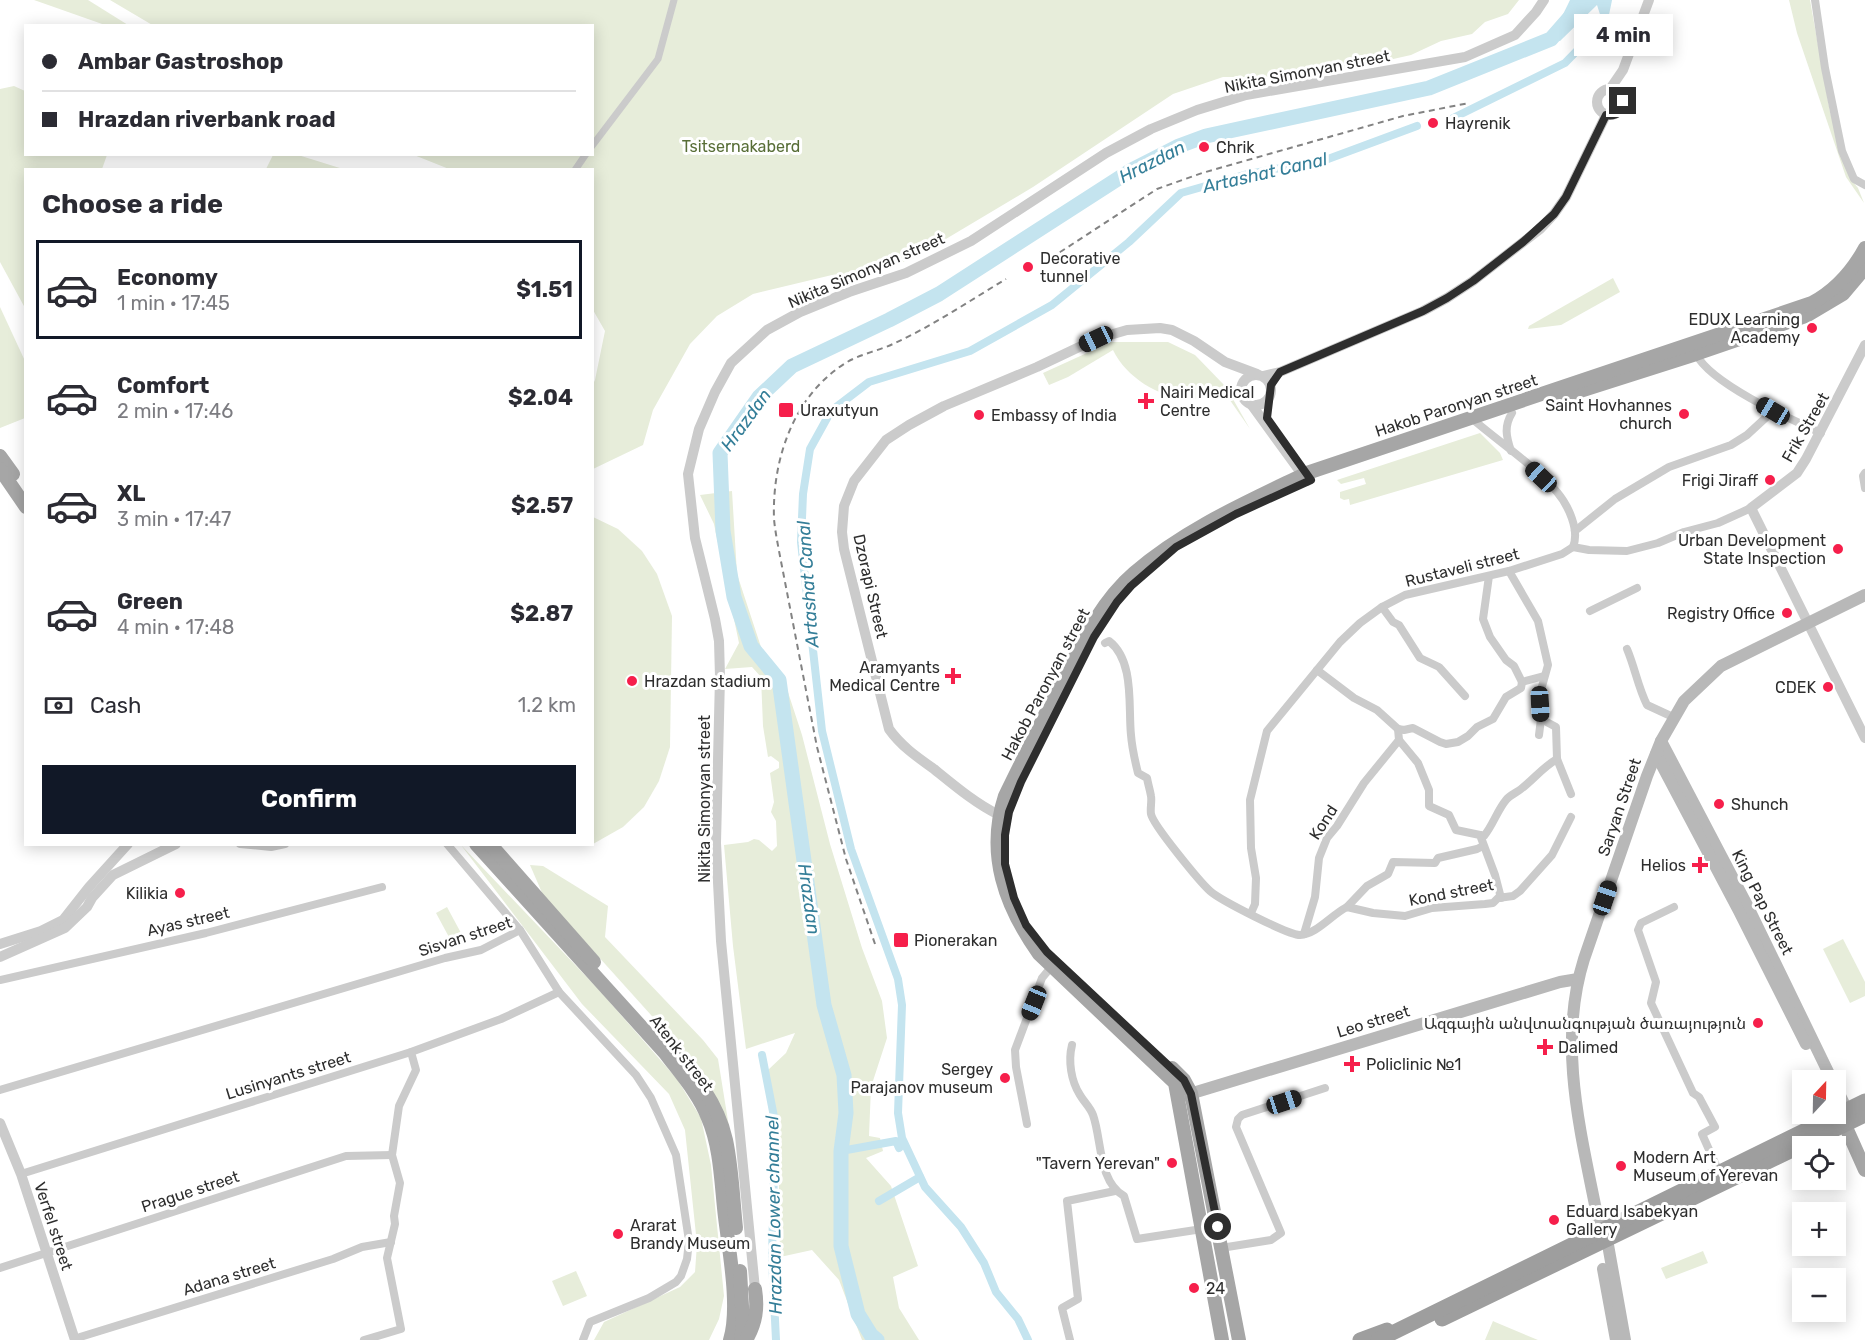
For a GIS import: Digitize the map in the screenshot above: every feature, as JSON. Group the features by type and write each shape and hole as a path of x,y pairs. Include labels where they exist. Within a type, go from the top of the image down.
{"highway":[{"path":"1402,1339 1602,1236 1847,1115 1865,1101"},
{"path":"1378,1340 1602,1236 1719,1172 1847,1115"},
{"path":"1360,1340 1418,1320"}],"main road":[{"name":"Hakob Paronyan street","path":"1239,1340 1221,1248 1185,1095 1171,1077 1039,954 1023,932 1007,898 998,858 996,836 999,815 1008,790 1064,677 1103,609 1122,585 1134,573 1195,529 1257,496 1307,477 1812,303 1822,298 1845,279 1865,248"},
{"name":"Hakob Paronyan street","path":"1222,1340 1202,1229 1184,1080 1047,952 1026,925 1014,898 1005,864 1005,835 1008,818 1021,782 1094,637 1117,602 1131,586 1176,547 1307,477 1457,430 1475,420 1512,412 1776,327 1822,308 1843,294 1865,268"},
{"path":"0,456 24,491"},
{"path":"0,469 24,504"},
{"name":"Saryan Street","path":"1602,1236 1573,1082 1570,1045 1572,1012 1578,979 1661,741 1684,701 1721,666 1865,595"},
{"name":"King Pap Street","path":"1661,741 1748,907 1827,1070"},
{"name":"King Pap Street","path":"1656,754 1734,901 1819,1070"},
{"name":"Atenk street","path":"478,846 665,1053 707,1115 717,1152 731,1273 734,1315 730,1340"},
{"name":"Atenk street","path":"492,846 684,1062 710,1101 723,1131 728,1153 742,1289 741,1340"},
{"name":"Leo street","path":"1185,1095 1539,988 1578,979"},
{"path":"1847,1115 1865,1149"},
{"path":"1847,1115 1865,1170"},
{"path":"1602,1236 1616,1340"},
{"path":"1602,1236 1624,1340"},
{"path":"742,1313 747,1315 750,1312 755,1289"},
{"path":"746,1340 758,1309 755,1289"}],"street":[{"path":"594,143 658,59 674,0"},
{"name":"Nikita Simonyan street","path":"755,1289 720,931 716,843 719,641 695,538 688,474 699,429 730,363 767,330 792,316 849,292 906,273 971,241 1106,153 1151,129 1197,110 1246,94 1465,57 1515,35 1544,0"},
{"path":"1623,70 1623,105 1614,115 1606,115 1600,111 1597,102 1602,92 1610,89 1623,70 1649,0"},
{"path":"1815,0 1825,68 1842,151 1851,174 1858,183 1865,185"},
{"path":"1610,89 1617,91 1623,98"},
{"path":"1242,386 1247,378 1280,372 1423,311 1473,281 1523,242 1554,214 1566,197 1606,115"},
{"name":"Dzorapi Street","path":"999,815 981,806 897,741 889,729 844,549 844,506 854,481 886,440 909,425 944,406 1111,333 1142,328 1160,328 1183,335 1225,362"},
{"name":"Frik Street","path":"1751,508 1797,472 1821,433 1865,345"},
{"path":"1696,354 1704,364 1728,384 1773,411 1821,433"},
{"path":"1225,362 1260,375 1271,385"},
{"path":"1225,362 1242,386 1243,397 1251,404 1307,477"},
{"path":"1280,372 1271,385 1267,418 1307,477"},
{"path":"1251,404 1258,405 1268,399"},
{"path":"1575,531 1615,499 1669,467 1731,446 1755,429 1773,411"},
{"path":"1511,452 1505,434 1512,412"},
{"path":"1475,420 1557,492 1569,512 1575,531 1576,539 1573,547 1589,550 1628,550 1658,543 1684,531 1718,523 1751,508 1865,738"},
{"path":"1864,475 1865,488"},
{"name":"Rustaveli street","path":"1251,913 1255,904 1256,878 1251,848 1250,800 1267,731 1353,629 1382,607 1405,596 1509,572 1562,554 1573,547"},
{"path":"1509,572 1538,621 1548,665 1541,690 1539,735"},
{"path":"1317,670 1354,698 1377,710 1398,729 1413,728 1446,744 1458,742 1477,727 1493,719 1506,696 1521,688 1522,682 1514,666 1506,660 1490,637 1484,619 1489,576"},
{"path":"1590,611 1637,588"},
{"path":"1382,607 1393,622 1399,625 1420,658 1439,667 1465,696"},
{"path":"1105,644 1109,641 1119,651 1130,684 1131,738 1138,773 1147,778 1151,793 1151,813 1177,853 1208,889 1220,898 1283,930 1298,935 1304,934 1317,930 1328,919 1347,907 1367,886 1388,874 1392,862 1436,863 1438,858 1483,846"},
{"path":"1627,649 1634,666 1638,687 1647,705 1673,717"},
{"path":"1522,682 1544,676"},
{"path":"1541,719 1556,727 1557,759 1571,794"},
{"path":"1398,729 1399,740 1418,763 1428,790 1429,806 1449,815 1456,830 1484,836 1507,798 1519,791 1537,773 1557,759"},
{"name":"Kond","path":"1304,934 1314,897 1319,858 1323,846 1364,783 1399,740"},
{"name":"Kond street","path":"1347,907 1373,913 1405,916 1432,908 1493,903 1501,898 1513,896 1540,870 1557,846 1571,817"},
{"path":"1480,835 1501,898"},
{"path":"0,944 41,931 63,920 126,846"},
{"path":"0,957 65,927 87,907 113,875 172,846"},
{"path":"261,846 276,846"},
{"path":"449,846 520,930"},
{"name":"Ayas street","path":"0,980 206,933 382,887"},
{"path":"1674,907 1641,923 1638,930 1656,982 1651,1003 1694,1093 1700,1097 1715,1127 1702,1134 1719,1172"},
{"name":"Sisvan street","path":"0,1090 481,950 520,930 560,992 636,1075 651,1098 676,1155 689,1241 687,1259 681,1276 676,1282 649,1298 590,1322 583,1340"},
{"path":"1027,1124 1015,1050 1042,978 1052,966"},
{"name":"Lusinyants street","path":"21,1174 411,1052 501,1019 560,992"},
{"path":"1072,1045 1070,1055 1074,1085 1093,1113 1104,1165 1115,1191 1124,1196 1137,1239 1202,1229"},
{"path":"364,1340 400,1329 387,1258 400,1183 392,1155 399,1106 416,1070 411,1052"},
{"path":"1221,1248 1271,1240 1281,1233 1236,1127 1238,1119 1242,1115 1326,1088"},
{"name":"Verfel street","path":"0,1123 21,1174 76,1340"},
{"name":"Prague street","path":"0,1268 346,1156 392,1155"},
{"path":"1070,1340 1062,1308 1078,1299 1068,1201 1115,1191"},
{"name":"Adana street","path":"76,1340 333,1259 362,1247 391,1242"}],"green space":[{"path":"34,0 88,0 126,24 102,24"},
{"name":"Tsitsernakaberd","path":"110,0 1519,0 1508,14 1485,22 1472,34 1441,41 1411,55 1313,77 1223,77 1173,94 1033,187 914,258 869,274 832,275 753,294 717,316 690,344 653,410 643,445 594,469 594,382 605,331 594,312 594,168 446,168 416,156 594,156 594,24 151,24"},
{"path":"1789,0 1810,0 1830,112 1853,182 1864,203 1846,177 1797,33"},
{"path":"14,86 24,91 24,156 107,156 102,168 24,168 24,306 0,262 0,89"},
{"path":"272,156 301,156 340,168 266,168"},
{"path":"1613,278 1620,292 1561,325 1528,329 1529,326"},
{"path":"0,307 24,359 24,418 0,428"},
{"path":"1111,342 1168,342 1195,355 1226,387 1250,429 1225,393 1188,399 1165,394 1135,377 1126,369 1113,350 1068,377 1049,385 1043,373"},
{"path":"1480,433 1500,453 1503,460 1350,505 1349,499 1340,498 1340,492 1366,484 1364,478 1341,484 1337,480"},
{"path":"732,491 737,574 761,647 785,683 802,735 830,844 862,948 882,1001 887,1038 871,1087 869,1136 880,1138 883,1151 866,1158 891,1186 918,1266 893,1277 899,1308 919,1340 862,1340 839,1280 812,1250 780,1257 778,1122 768,1070 786,1053 795,1033 746,1049 733,946 724,845 754,839 759,840 772,851 777,846 776,821 771,812 774,802 770,773 779,768 779,762 771,756 768,757 763,726 761,677 752,667 725,669 739,643 714,524 700,495"},
{"name":"Hrazdan stadium","path":"594,517 618,529 642,551 657,574 672,616 670,747 659,781 644,807 623,827 594,843"},
{"path":"462,846 600,991 677,1079 701,1118 711,1165 724,1296 719,1319 709,1340 594,1340 604,1322 680,1287 695,1272 697,1244 685,1130 669,1094 582,1004"},
{"path":"530,865 543,866 608,906 605,937 703,1040 718,1059 729,1127 705,1075 543,895"},
{"path":"447,907 461,933 450,939 436,913"},
{"path":"1843,939 1865,982 1865,996 1850,1003 1823,949"},
{"path":"1703,1251 1708,1263 1666,1279 1661,1268"},
{"path":"576,1271 587,1296 563,1306 552,1281"},
{"path":"1493,1321 1495,1322 1538,1340 1485,1340"}],"water":[{"path":"1570,0 1610,0 1603,24 1597,5 1560,41 1551,39"}],"waterway":[{"name":"Hrazdan","path":"877,1340 871,1335 858,1314 841,1246 841,1151 846,1113 844,1075 824,1005 779,680 751,646 734,597 723,531 720,453 759,397 792,366 939,294 1130,171 1179,146 1206,136 1429,88 1551,39 1585,0"},
{"path":"1449,120 1565,63 1603,24 1608,0"},
{"name":"Artashat Canal","path":"1028,1340 1018,1319 996,1292 984,1263 961,1227 925,1187 902,1138 898,1113 902,1005 898,979 851,849 822,731 801,542 803,494 810,449 831,411 869,382 970,351 1052,305 1129,242 1181,193 1244,175 1328,159 1417,126"},
{"name":"Hrazdan Lower channel","path":"762,1055 775,1122 772,1259 776,1340"},
{"path":"841,1151 896,1141 899,1148"},
{"path":"879,1201 920,1177"}],"railway":[{"path":"1051,258 1157,189 1202,173 1403,116 1469,103"},
{"path":"875,944 846,859 817,747 775,531 774,497 777,475 789,432 799,412 826,378 844,364 909,336 1006,279"}],"place":[{"name":"Hayrenik","path":"1433,123"},
{"name":"Chrik","path":"1204,147"},
{"name":"Decorative tunnel","path":"1028,267"},
{"name":"EDUX Learning Academy","path":"1812,328"},
{"name":"Nairi Medical Centre","path":"1146,401"},
{"name":"Uraxutyun","path":"786,410"},
{"name":"Saint Hovhannes church","path":"1684,414"},
{"name":"Embassy of India","path":"979,415"},
{"name":"Frigi Jiraff","path":"1770,480"},
{"name":"Urban Development State Inspection","path":"1838,549"},
{"name":"Registry Office","path":"1787,613"},
{"name":"Aramyants Medical Centre","path":"953,676"},
{"name":"Hrazdan stadium","path":"632,681"},
{"name":"CDEK","path":"1828,687"},
{"name":"Shunch","path":"1719,804"},
{"name":"Helios","path":"1700,865"},
{"name":"Kilikia","path":"180,893"},
{"name":"Pionerakan","path":"901,940"},
{"name":"Ազգային անվտանգության ծառայություն","path":"1758,1023"},
{"name":"Dalimed","path":"1545,1047"},
{"name":"Policlinic №1","path":"1352,1064"},
{"name":"Sergey Parajanov museum","path":"1005,1078"},
{"name":"\"Tavern Yerevan\"","path":"1172,1163"},
{"name":"Modern Art Museum of Yerevan","path":"1621,1166"},
{"name":"Eduard Isabekyan Gallery","path":"1554,1220"},
{"name":"Ararat Brandy Museum","path":"618,1234"},
{"name":"24","path":"1194,1288"}],"route":[{"path":"1218,1227 1191,1094 1184,1080 1047,952 1026,925 1011,890 1005,864 1005,835 1014,797 1094,637 1117,602 1131,586 1176,547 1236,514 1311,480 1267,418 1271,385 1280,372 1423,311 1447,298 1473,281 1540,229 1566,197 1606,115 1610,116 1619,112 1623,101"}]}
